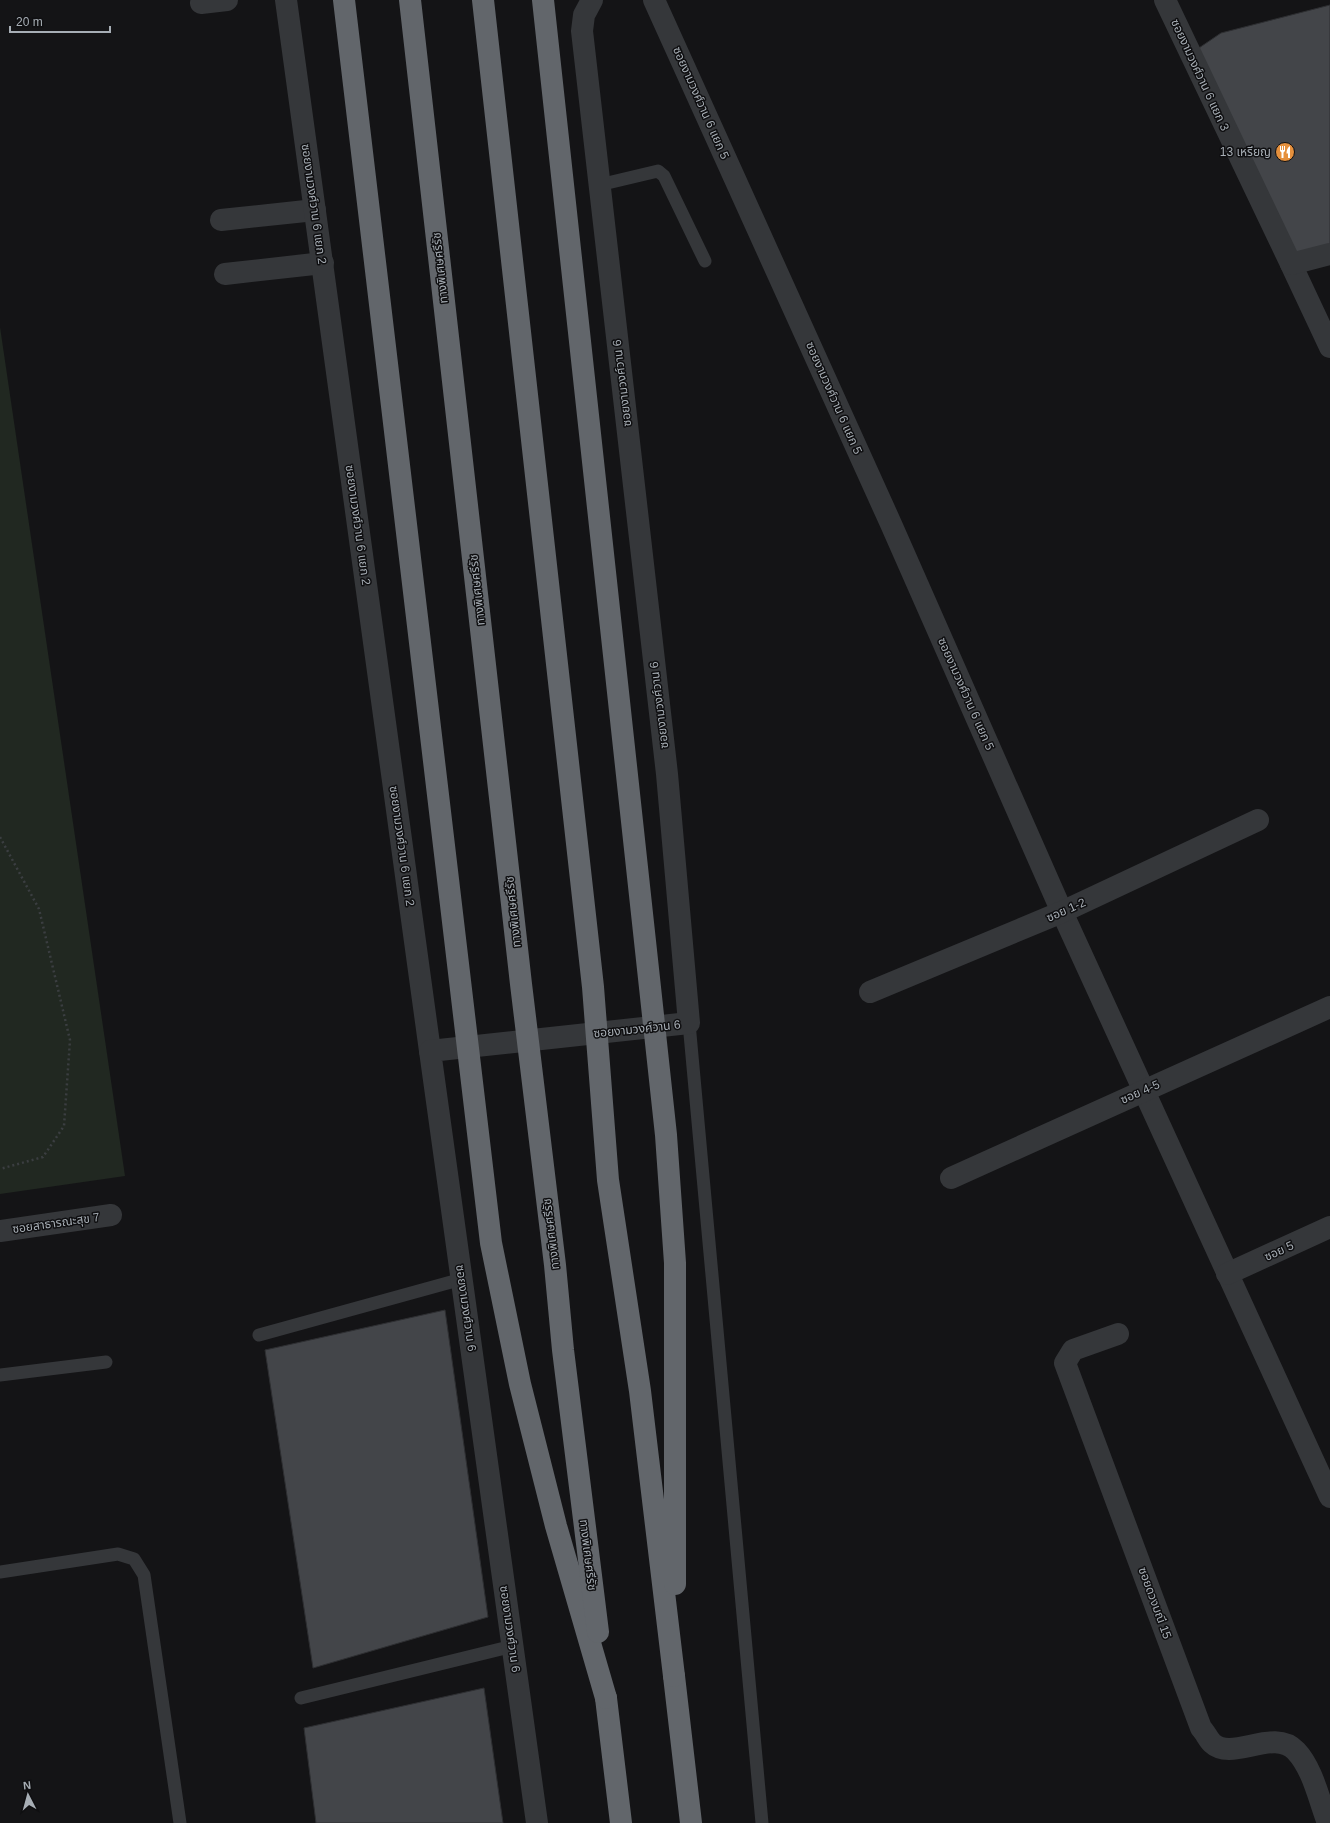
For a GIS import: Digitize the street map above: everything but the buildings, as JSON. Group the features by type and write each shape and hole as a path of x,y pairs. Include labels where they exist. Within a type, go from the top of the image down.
{"highway":[{"path":"344,0 491,1243 520,1384 554,1519 606,1698"},
{"name":"ทางพิเศษศรีรัช","path":"410,0 521,984 555,1265 563,1350 621,1823"},
{"path":"483,0 593,987 608,1180 640,1391 691,1823"},
{"path":"543,0 666,1135 675,1263 674,1676"}],"street":[{"path":"200,3 227,0"},
{"name":"ซอยงามวงศ์วาน 6 แยก 2","path":"286,0 430,1051"},
{"name":"ซอยงามวงศ์วาน 6","path":"537,1823 430,1051 689,1024 667,774 582,31 584,15 592,0"},
{"name":"ซอยงามวงศ์วาน 6 แยก 5","path":"654,0 895,531 1062,912 1330,1497"},
{"name":"ซอยงามวงศ์วาน 6 แยก 3","path":"1165,0 1330,347"},
{"path":"221,220 315,210"},
{"path":"1291,264 1330,254"},
{"path":"225,274 323,263"},
{"name":"ซอย 1-2","path":"870,992 1062,912 1258,820"},
{"name":"ซอย 4-5","path":"951,1178 1330,1007"},
{"name":"ซอยสาธารณะสุข 7","path":"0,1231 111,1215"},
{"name":"ซอย 5","path":"1227,1274 1330,1227"},
{"name":"ซอยดวงมณี 15","path":"1118,1334 1073,1350 1065,1363 1201,1728 1212,1743 1226,1750 1276,1741 1295,1750 1307,1768 1328,1823"}],"lane":[{"path":"599,185 658,171 664,176 705,261"},
{"path":"689,1024 762,1823"},
{"path":"259,1336 462,1279"},
{"path":"0,1375 106,1362"},
{"path":"0,1572 118,1554 134,1559 144,1575 180,1823"},
{"path":"301,1698 512,1646"}],"path":[{"path":"0,837 39,909 70,1040 64,1126 43,1157 0,1169"}],"shaded area":[{"path":"0,327 125,1176 0,1194"}],"place":[{"name":"13 เหรียญ","path":"1285,152"}]}
